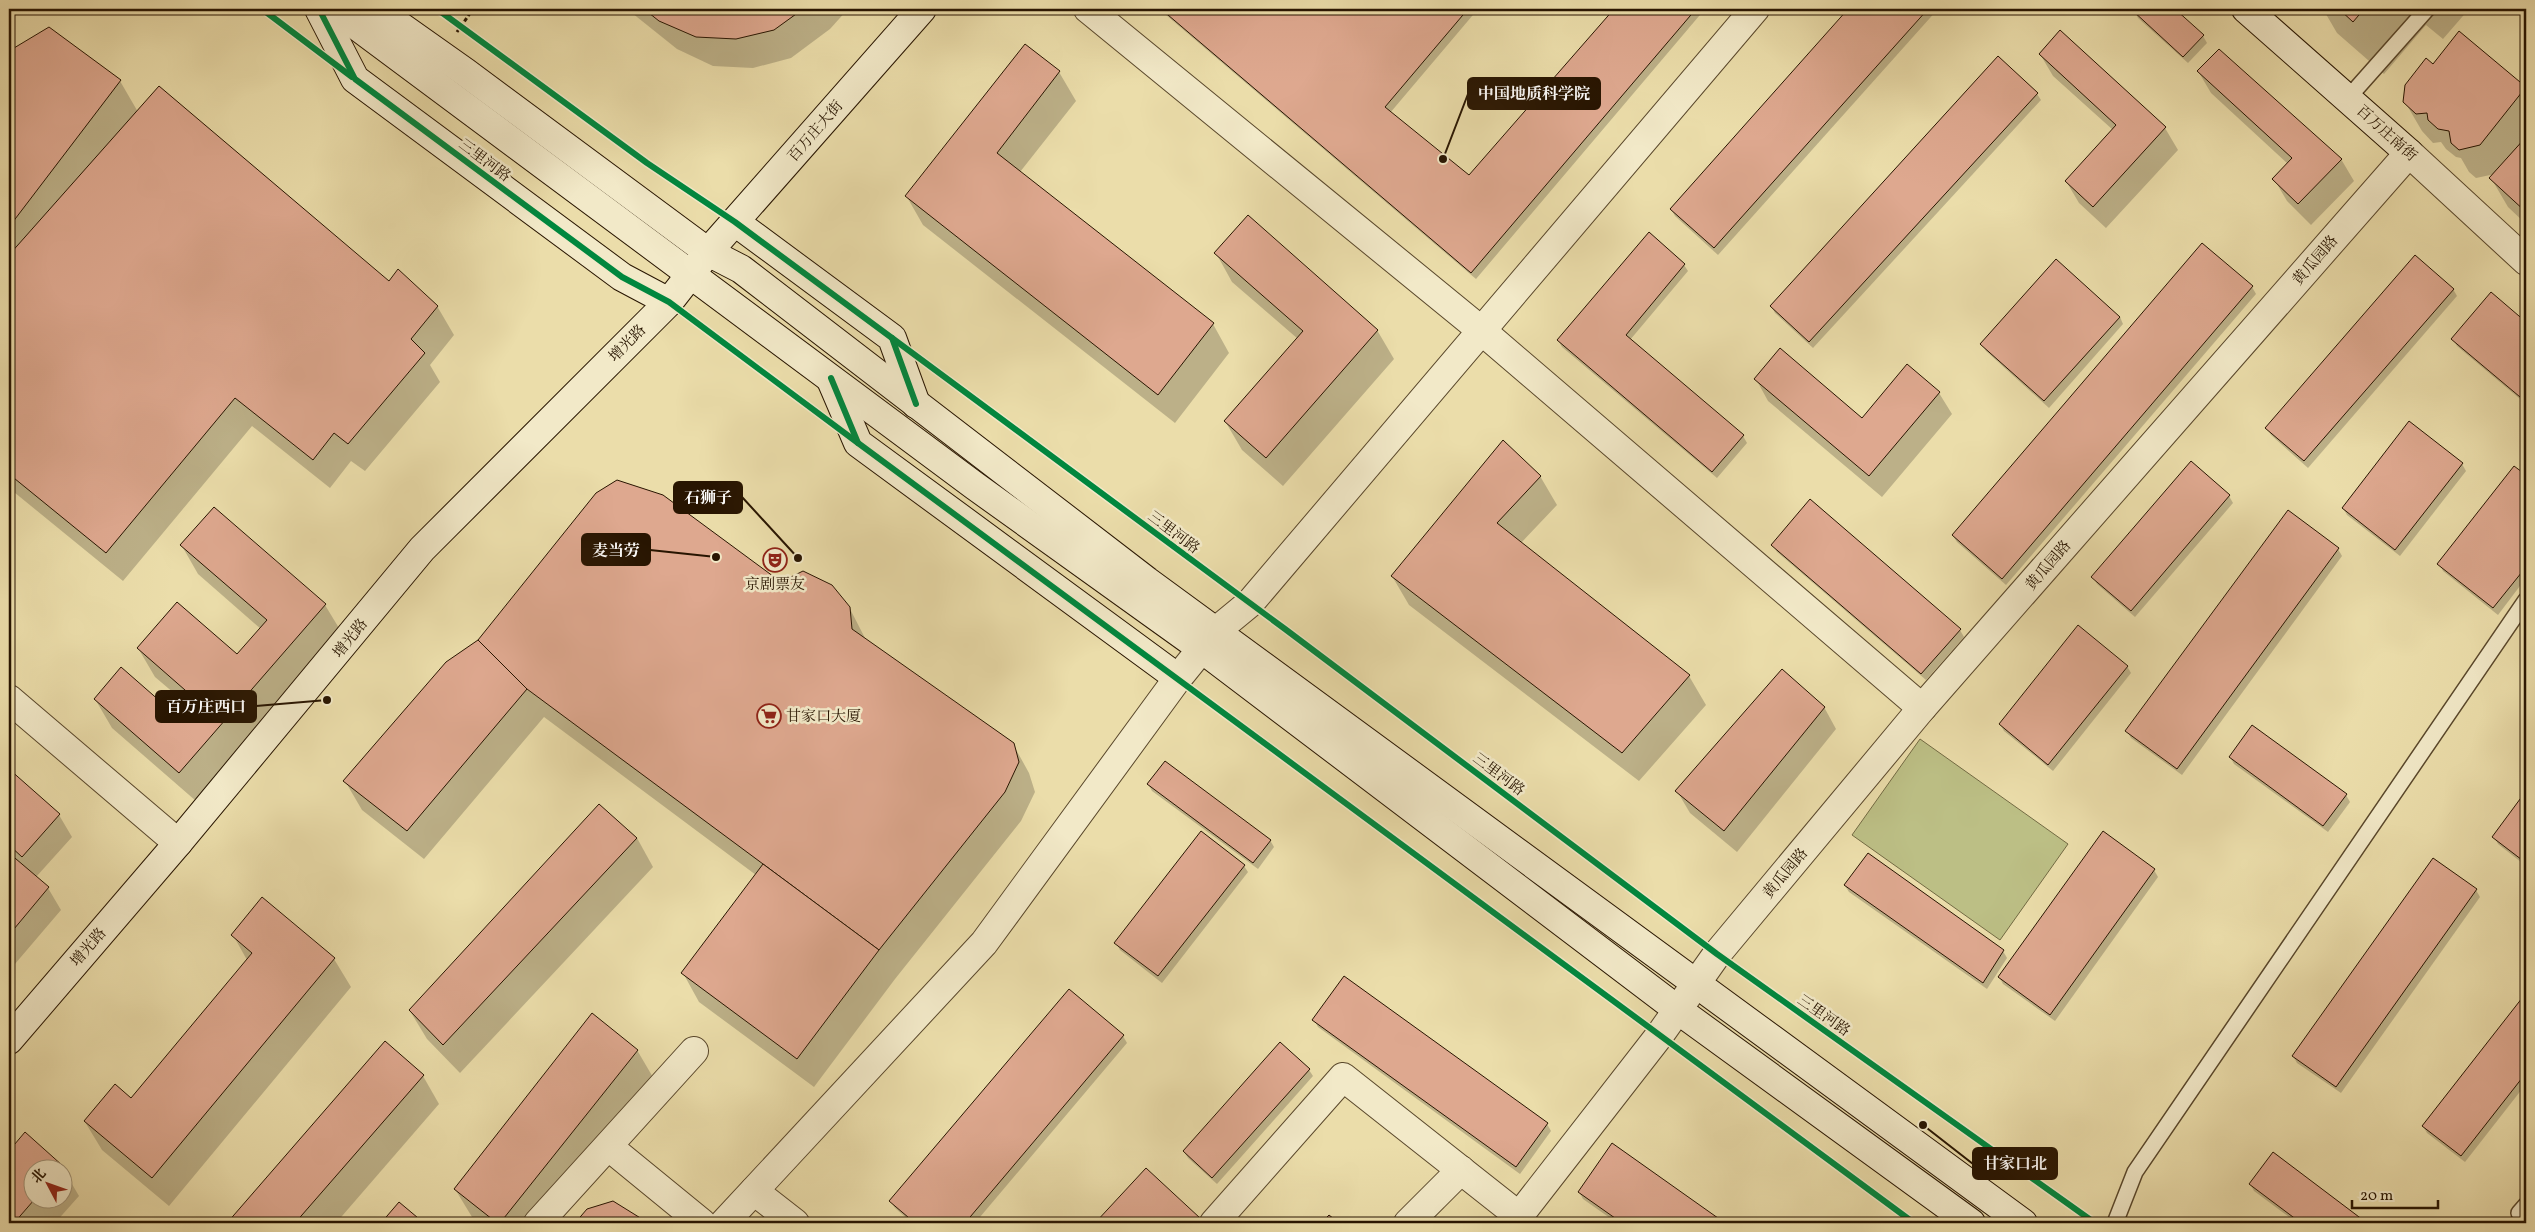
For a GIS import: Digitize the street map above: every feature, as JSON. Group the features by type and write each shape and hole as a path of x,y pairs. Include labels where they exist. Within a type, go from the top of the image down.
{"street":[{"name":"三里河路","path":"318,9 355,79 622,277 668,302"},
{"name":"三里河路","path":"334,9 1135,602 1209,640 1696,984 2023,1223"},
{"name":"三里河路","path":"376,9 465,72 708,252 741,269 916,404 1209,640 1678,1010 1971,1223"},
{"name":"百万庄大街","path":"708,252 922,9"},
{"path":"1088,9 1482,331 1922,708"},
{"path":"724,1223 984,943 1178,678 1209,640 1250,603 1755,9"},
{"name":"百万庄南街","path":"2246,9 2348,98 2526,261"},
{"name":"黄瓜园路","path":"1518,1220 1678,1010 1717,954 1922,708 2409,153"},
{"path":"735,222 892,338 916,404"},
{"name":"增光路","path":"9,1040 178,843 422,549 668,302 708,252"},
{"path":"831,378 858,443 1178,678"},
{"path":"9,699 178,843"},
{"path":"538,1223 609,1147 694,1051"},
{"path":"1214,1223 1343,1078 1461,1170 1518,1220"},
{"path":"609,1147 702,1223"},
{"path":"1408,1223 1461,1170"},
{"path":"754,1191 795,1223"}],"lane":[{"path":"2348,98 2427,9"},
{"path":"2115,1223 2135,1172 2526,600"}],"path":[{"path":"453,36 473,9"},
{"path":"453,20 468,32"}],"green space":[{"path":"1920,739 2068,844 2000,940 1852,835"}],"building":[{"path":"644,9 803,9 774,30 736,39 696,37 659,21"},
{"path":"1161,9 1468,9 1385,107 1469,175 1614,9 1696,9 1471,273"},
{"path":"1848,9 1928,9 1714,248 1670,209"},
{"path":"2175,9 2204,35 2183,57 2132,10"},
{"path":"2339,9 2364,9 2353,22"},
{"path":"49,27 121,80 9,227 9,51"},
{"path":"2060,30 2166,127 2093,207 2065,181 2116,125 2039,54"},
{"path":"2459,31 2526,87 2480,145 2459,150 2451,143 2449,131 2438,129 2428,120 2427,113 2416,114 2403,102 2405,85 2426,58 2433,64"},
{"path":"1025,44 1060,71 997,153 1214,323 1158,395 905,196"},
{"path":"2219,49 2342,159 2298,204 2272,179 2292,158 2197,71"},
{"path":"1998,56 2038,93 1809,342 1770,306"},
{"path":"159,86 389,281 398,269 438,306 411,339 425,353 348,444 334,433 313,460 235,398 106,553 9,474 9,255"},
{"path":"2526,137 2526,212 2489,178"},
{"path":"1248,215 1378,330 1266,458 1224,421 1303,331 1214,253"},
{"path":"1649,232 1685,264 1626,335 1744,435 1712,472 1557,340"},
{"path":"2202,243 2253,286 2002,579 1952,535"},
{"path":"2415,255 2454,289 2304,461 2265,428"},
{"path":"2056,259 2120,317 2044,401 1980,344"},
{"path":"2491,292 2526,322 2526,402 2451,339"},
{"path":"1780,348 1862,418 1907,364 1940,392 1869,476 1754,379"},
{"path":"2409,421 2463,463 2395,550 2342,508"},
{"path":"1503,440 1541,476 1497,523 1690,675 1622,753 1391,576"},
{"path":"2191,461 2230,495 2131,611 2091,577"},
{"path":"2514,466 2526,475 2526,567 2493,608 2437,564"},
{"name":"甘家口大厦","path":"617,480 663,495 781,582 803,571 832,585 850,607 852,629 1014,743 1019,762 1005,792 879,950 527,689 478,640 596,493"},
{"path":"1810,499 1961,629 1921,674 1771,545"},
{"path":"214,507 326,604 179,773 94,699 121,667 177,716 193,697 137,648 177,602 237,654 267,620 180,545"},
{"path":"2288,510 2339,548 2177,769 2125,731"},
{"path":"2078,625 2128,666 2048,765 1999,724"},
{"path":"478,640 527,689 407,831 343,781 446,662"},
{"path":"1782,669 1825,707 1724,831 1675,791"},
{"path":"2252,725 2347,794 2323,826 2229,757"},
{"path":"1165,761 1271,840 1253,863 1147,784"},
{"path":"9,769 60,814 22,857 9,845"},
{"path":"2526,791 2526,863 2492,837"},
{"path":"599,804 637,838 443,1045 409,1010"},
{"path":"1201,831 1245,865 1158,976 1114,943"},
{"path":"2103,831 2155,869 2050,1015 1998,977"},
{"path":"9,853 49,887 9,935"},
{"path":"1868,853 2004,950 1983,983 1844,885"},
{"path":"2433,858 2477,889 2336,1087 2292,1056"},
{"path":"763,864 879,950 797,1059 681,973"},
{"path":"262,897 335,958 152,1178 84,1121 115,1084 131,1098 252,953 231,935"},
{"path":"1344,976 1548,1123 1516,1167 1312,1020"},
{"path":"1069,989 1124,1035 965,1223 915,1223 889,1201"},
{"path":"2526,993 2526,1073 2461,1156 2422,1126"},
{"path":"592,1013 638,1050 500,1223 497,1223 454,1189"},
{"path":"385,1041 424,1075 295,1223 227,1223"},
{"path":"1280,1042 1310,1069 1212,1178 1183,1151"},
{"path":"25,1132 56,1160 22,1160 22,1210 25,1210 14,1223 9,1223 9,1151"},
{"path":"1612,1143 1725,1223 1622,1223 1578,1192"},
{"path":"2273,1152 2367,1223 2301,1223 2249,1184"},
{"path":"1146,1168 1200,1218 1195,1223 1095,1223"},
{"path":"613,1201 642,1219 642,1223 575,1223 587,1209"},
{"path":"399,1202 424,1223 381,1223"},
{"path":"1329,1215 1339,1223 1321,1223"}],"cycle path":[{"path":"262,9 352,77"},
{"path":"319,9 355,79 622,277 669,302 858,443"},
{"path":"437,9 647,163 735,222 892,338 916,404"},
{"path":"892,338 1285,629 1717,954 2095,1223"},
{"path":"831,378 858,443 1914,1223"}],"place":[{"name":"中国地质科学院","path":"1443,159"},
{"name":"麦当劳","path":"716,557"},
{"name":"石狮子","path":"798,558"},
{"name":"京剧票友","path":"775,560"},
{"name":"百万庄西口","path":"327,700"},
{"name":"甘家口大厦","path":"769,716"},
{"name":"甘家口北","path":"1923,1125"}]}
